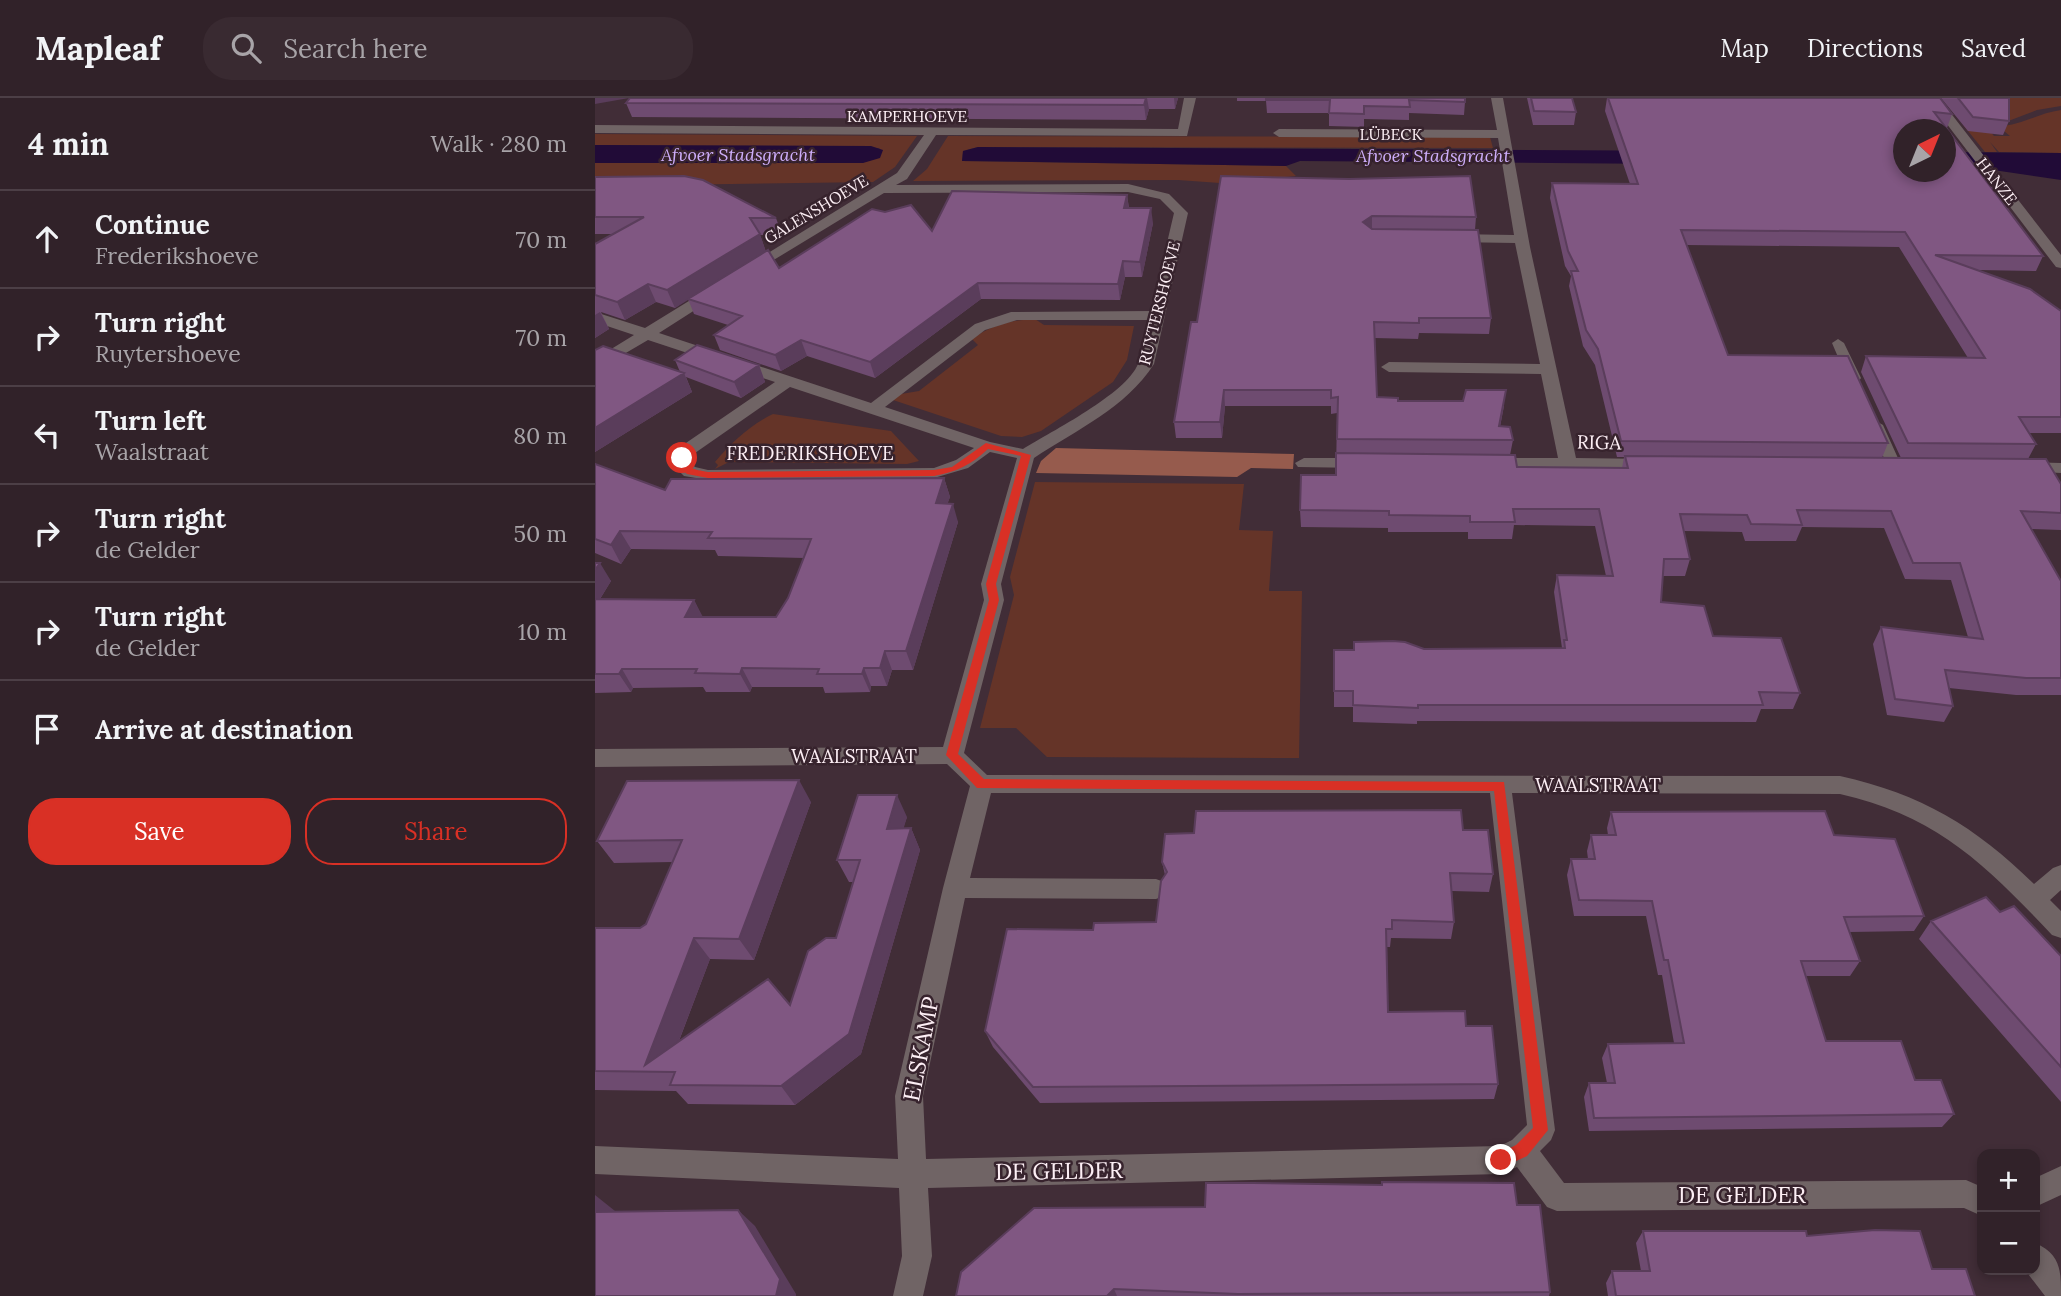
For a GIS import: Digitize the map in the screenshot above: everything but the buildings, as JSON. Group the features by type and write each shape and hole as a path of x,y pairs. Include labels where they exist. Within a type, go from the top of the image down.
{"street":[{"name":"KAMPERHOEVE","path":"595,129 1183,133 1190,98"},
{"path":"1497,98 1521,239 1568,463"},
{"name":"HANZE","path":"1933,98 2061,264"},
{"name":"GALENSHOEVE","path":"595,366 883,189 910,166 932,132"},
{"name":"LÜBECK","path":"1279,133 1504,137"},
{"name":"RUYTERSHOEVE","path":"883,189 1128,188 1169,198 1181,213 1146,364 1135,382 1026,455"},
{"path":"1440,238 1521,239"},
{"path":"873,408 980,327 999,318 1016,315 1157,316"},
{"name":"FREDERIKSHOEVE","path":"595,317 986,446 1026,455"},
{"path":"1389,367 1550,369"},
{"name":"FREDERIKSHOEVE","path":"787,381 689,449 682,458 682,465 690,472 708,475 934,473 954,469 973,458 986,446"},
{"path":"982,784 951,755 994,600 991,584 1026,455"},
{"path":"1304,463 1374,463"},
{"name":"RIGA","path":"1471,463 1663,464"},
{"path":"2006,467 2061,468"},
{"name":"WAALSTRAAT","path":"595,758 951,755"},
{"name":"WAALSTRAAT","path":"982,784 1840,785 1862,789 1918,809 1967,837 1986,852 2061,928"},
{"name":"ELSKAMP","path":"908,1296 917,1256 909,1096 955,888 982,784"},
{"path":"1500,786 1541,1130 1522,1150"},
{"path":"2034,899 2061,875"},
{"path":"955,888 1156,889"},
{"name":"DE GELDER","path":"595,1160 911,1174 1501,1160 1522,1150 1557,1197 1966,1194 1977,1200"},
{"path":"2040,1190 2061,1180"},
{"path":"2040,1265 2061,1292"}],"lane":[{"path":"1838,343 1861,393"},
{"path":"1872,417 1895,466"}],"shaded area":[{"path":"1942,98 2061,98 2061,106 2037,110 2003,123"},
{"path":"2061,110 2061,153 1999,152 1990,142 1997,152 1985,152 1964,126 1989,130 1994,136 2010,136 1998,126"},
{"path":"595,134 917,136 895,167 873,182 595,186 595,163 863,163 880,148 595,145"},
{"path":"948,136 1490,137 1493,148 978,147 963,151 962,161 1286,166 1296,176 1220,183 1178,180 913,181 927,169"},
{"path":"1035,319 1044,325 1134,326 1127,360 1113,382 1041,431 1022,437 1001,436 893,400 901,394 919,391 978,345 972,339 986,330 1002,324"},
{"path":"773,414 891,431 919,461 907,464 729,462 715,469 718,465 715,462 735,441"},
{"path":"1056,448 1294,454 1293,469 1251,468 1237,477 1036,473 1041,461"},
{"path":"1035,482 1244,484 1239,530 1273,531 1269,591 1302,591 1299,758 1047,757 1016,728 980,728 1014,595 1010,577"}],"water":[{"name":"Afvoer Stadsgracht","path":"595,145 871,146 883,150 880,158 863,163 595,163"},
{"name":"Afvoer Stadsgracht","path":"978,147 1893,152 1893,166 1300,161 1286,166 962,161 963,151"},
{"path":"1956,152 2061,153 2061,180 1966,166 1956,159"}],"route":[{"path":"682,458 682,465 690,472 708,475 934,473 954,469 973,458 986,446 1026,455 991,584 994,600 951,755 982,784 1500,786 1541,1130 1522,1150 1501,1160"}]}
